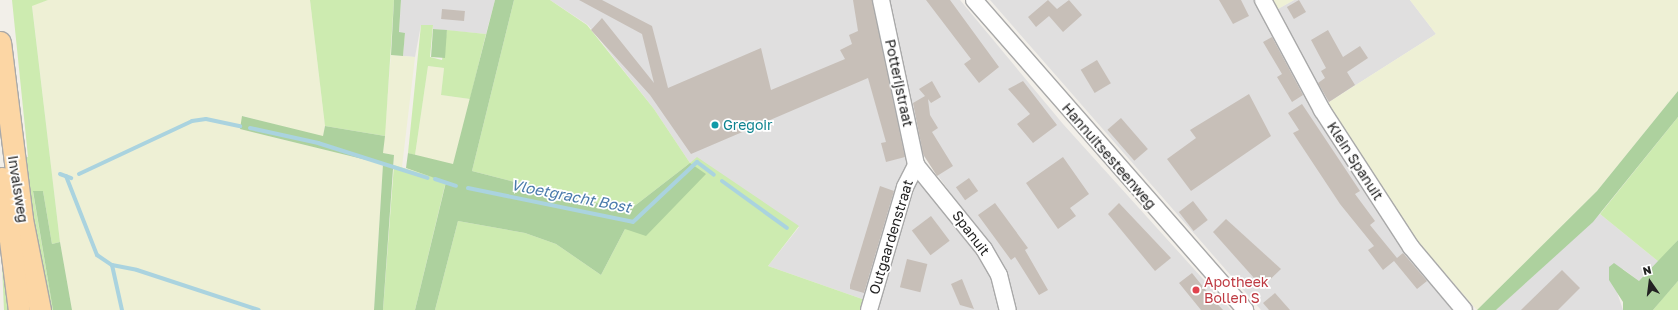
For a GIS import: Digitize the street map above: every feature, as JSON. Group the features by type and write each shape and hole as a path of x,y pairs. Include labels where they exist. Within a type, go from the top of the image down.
{"main road":[{"name":"Invalsweg","path":"0,42 16,175 40,310"},
{"name":"Invalsweg","path":"0,165 19,310"}],"street":[{"name":"Potterijstraat","path":"881,0 916,165"},
{"name":"Hannuitsesteenweg","path":"974,0 1245,310"},
{"name":"Klein Spanuit","path":"1263,0 1326,116 1411,247 1464,310"},
{"name":"Outgaardenstraat","path":"869,310 905,187 916,165"},
{"name":"Spanuit","path":"916,165 984,249 999,275 1008,310"}],"shaded area":[{"path":"401,0 495,0 486,34 433,29 433,26 421,25 415,57 403,56 405,33 399,33"},
{"path":"550,0 875,0 908,167 865,300 768,266 799,227 690,163 654,109 588,25"},
{"path":"886,0 960,0 1063,124 1231,310 1013,310 968,217 920,151"},
{"path":"990,0 1258,0 1461,310 1261,310"},
{"path":"1294,0 1410,0 1436,34 1326,104 1276,10"},
{"path":"917,182 923,183 980,251 994,276 1001,310 877,310 912,184"},
{"path":"1600,214 1659,262 1639,281 1623,269 1617,292 1623,310 1496,310"}],"green space":[{"path":"12,0 48,0 32,6 60,242 52,244 43,191 33,192 53,310 46,310 20,158 28,157"},
{"path":"48,0 310,0 325,126 323,137 243,116 240,129 383,164 374,310 72,310 60,242 32,5"},
{"path":"310,0 394,0 385,136 325,126"},
{"path":"394,0 401,0 399,32 405,33 403,56 391,55"},
{"path":"495,0 514,0 472,171 628,211 690,163 706,174 646,236 625,229 601,275 556,244 525,233 458,221 435,310 415,310 446,182 406,168 408,153 453,164"},
{"path":"514,0 550,0 587,25 654,109 690,163 628,211 472,171"},
{"path":"1271,0 1294,0 1276,10"},
{"path":"1410,0 1678,0 1678,91 1597,191 1477,310 1408,231 1326,104 1436,34"},
{"path":"421,25 433,25 430,57 442,60 447,30 486,34 470,99 441,95 444,68 428,66 415,155 408,153"},
{"path":"433,29 447,30 445,58 431,57"},
{"path":"391,55 415,57 402,167 394,165 394,155 383,153"},
{"path":"428,66 444,68 441,95 470,99 453,165 415,155"},
{"path":"1678,91 1678,117 1593,222 1496,310 1477,310 1597,191"},
{"path":"242,116 323,136 325,126 385,136 383,153 394,155 383,310 374,310 383,164 240,129"},
{"path":"1678,117 1678,240 1659,262 1600,214"},
{"path":"697,157 799,226 768,266 865,300 862,310 435,310 458,221 525,233 556,244 601,275 625,229"},
{"path":"394,165 446,181 415,310 383,310"},
{"path":"33,191 43,191 52,244 60,242 72,310 53,310"},
{"path":"0,219 12,310 4,310"},
{"path":"1678,240 1678,281 1653,310 1623,310 1623,302 1609,280 1609,267 1614,263 1639,281"},
{"path":"1678,281 1678,310 1653,310 1663,298"}],"building":[{"name":"Gregoir","path":"579,0 602,0 652,26 668,88 761,48 771,90 845,59 840,50 852,44 849,35 858,31 853,0 872,0 905,157 886,162 881,143 886,142 868,78 691,154 650,95 591,30 602,18 654,83 642,34"},
{"path":"926,0 950,0 999,67 979,83 964,64 971,59"},
{"path":"1048,0 1057,9 1069,0 1082,15 1063,32 1049,16 1036,27 1028,17"},
{"path":"1219,0 1241,0 1249,16 1233,24"},
{"path":"1299,0 1306,12 1294,19 1287,7"},
{"path":"442,9 465,11 464,21 441,19"},
{"path":"1328,30 1343,57 1360,46 1368,58 1347,72 1355,85 1329,102 1318,83 1325,78 1321,71 1326,68 1311,40"},
{"path":"1272,37 1303,95 1292,102 1277,77 1282,74 1263,42"},
{"path":"1097,60 1111,83 1095,93 1081,70"},
{"path":"932,81 941,97 931,103 928,99 930,115 938,128 932,132 953,166 937,176 923,154 913,103 925,96 919,89"},
{"path":"1023,81 1057,125 1033,143 1017,124 1030,114 1008,89"},
{"path":"1249,94 1271,136 1191,191 1167,159 1196,138 1190,130"},
{"path":"1302,104 1360,191 1355,194 1375,221 1370,225 1397,258 1403,253 1427,281 1417,289 1394,261 1383,270 1368,250 1374,246 1340,204 1293,133 1299,130 1288,113"},
{"path":"1121,118 1148,149 1134,161 1107,130"},
{"path":"1063,157 1089,194 1070,208 1076,216 1058,229 1026,183"},
{"path":"969,178 978,191 965,200 956,187"},
{"path":"880,186 894,191 864,293 850,289 850,285"},
{"path":"1193,201 1208,220 1194,231 1179,212"},
{"path":"995,203 1028,248 1025,250 1048,290 1039,295 1015,257 1011,260 978,215"},
{"path":"1119,203 1171,258 1155,271 1108,214"},
{"path":"931,216 950,241 930,255 912,230"},
{"path":"1226,219 1281,269 1262,287 1213,232"},
{"path":"907,259 927,264 920,292 900,287"},
{"path":"1562,270 1580,288 1558,310 1521,310"},
{"name":"Apotheek Bollen S","path":"1192,273 1223,310 1201,310 1179,283"},
{"path":"962,279 974,309 960,305 951,284"},
{"path":"1275,293 1290,310 1269,310 1263,303"}],"waterway":[{"name":"Vloetgracht Bost","path":"79,174 192,121 206,119 240,126"},
{"name":"Vloetgracht Bost","path":"250,128 318,143 428,178"},
{"name":"Vloetgracht Bost","path":"468,188 633,222 697,162 714,175"},
{"name":"Vloetgracht Bost","path":"60,174 71,178"},
{"path":"66,176 97,255 112,265 122,310"},
{"name":"Vloetgracht Bost","path":"435,179 456,186"},
{"name":"Vloetgracht Bost","path":"722,181 787,228"},
{"path":"112,265 137,270 259,310"}],"place":[{"name":"Gregoir","path":"715,125"},
{"name":"Apotheek Bollen S","path":"1196,290"}]}
